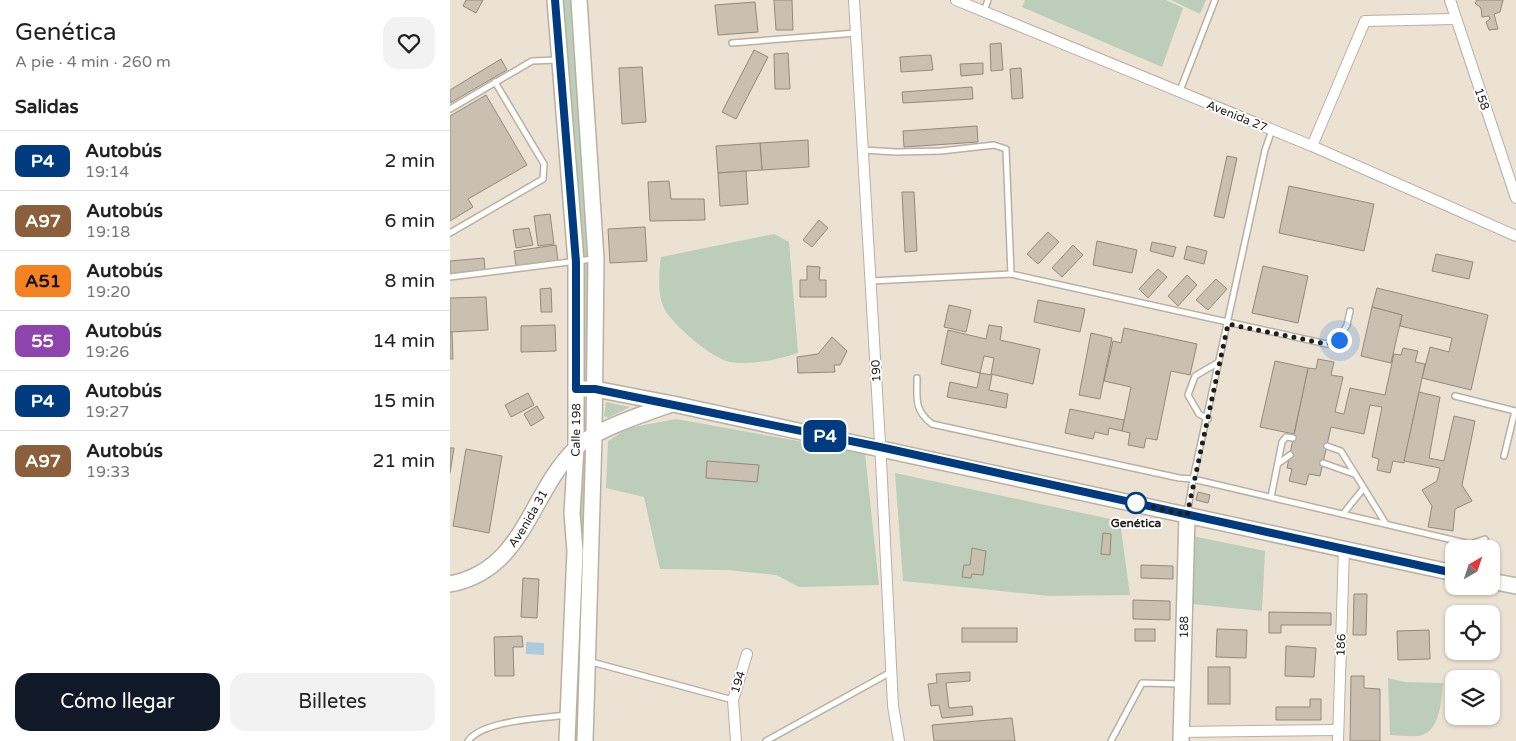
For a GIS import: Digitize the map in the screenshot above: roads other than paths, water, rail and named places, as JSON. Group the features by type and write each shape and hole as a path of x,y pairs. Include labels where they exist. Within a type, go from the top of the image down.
{"main road":[{"name":"Calle 198","path":"556,0 576,262 576,448 572,513 583,551 588,661 585,741"},
{"name":"Calle 198","path":"567,741 594,436 595,389 596,259 579,0"},
{"path":"576,389 595,389 880,447 1445,570"},
{"name":"Avenida 31","path":"450,584 486,571 501,559 516,542 546,486 576,448 594,436 673,404"},
{"path":"576,428 594,436"},
{"name":"188","path":"1181,737 1187,515"},
{"path":"1500,583 1516,586"}],"street":[{"path":"854,5 862,0"},
{"name":"Avenida 27","path":"956,0 1312,146 1516,236"},
{"name":"158","path":"1450,0 1516,198"},
{"name":"190","path":"854,5 880,447 892,706 899,741"},
{"path":"1312,146 1364,21 1455,18"},
{"name":"186","path":"1338,736 1344,548"},
{"name":"194","path":"736,741 732,700 747,654"},
{"path":"1181,737 1338,736"}],"lane":[{"path":"984,11 988,0"},
{"path":"1179,93 1215,0"},
{"path":"732,43 856,33"},
{"path":"450,109 532,61 560,60"},
{"path":"450,233 543,179 544,164 495,82"},
{"path":"1187,515 1193,479 1208,419 1265,150 1272,130"},
{"path":"862,150 896,152 941,151 994,144 1006,149 1011,274"},
{"path":"450,277 596,259"},
{"path":"870,280 1011,274 1228,324 1327,344 1339,340 1347,325 1350,311"},
{"path":"1208,419 1199,414 1188,394 1194,376 1219,362"},
{"path":"917,378 917,402 921,415 932,424 1179,478 1193,479 1470,544 1485,539"},
{"path":"1455,396 1515,411 1504,456"},
{"path":"1271,498 1282,442 1286,437 1293,438"},
{"path":"1326,446 1340,451 1386,524"},
{"path":"1279,463 1290,455"},
{"path":"1323,463 1355,474"},
{"path":"1343,514 1363,489"},
{"path":"588,661 732,700"},
{"path":"766,741 891,672"},
{"path":"1111,741 1142,683 1182,684"},
{"path":"468,741 478,732 500,725 568,715"}],"water":[{"path":"526,642 544,643 544,655 526,654"}],"place":[{"name":"Genética","path":"1136,503"}]}
